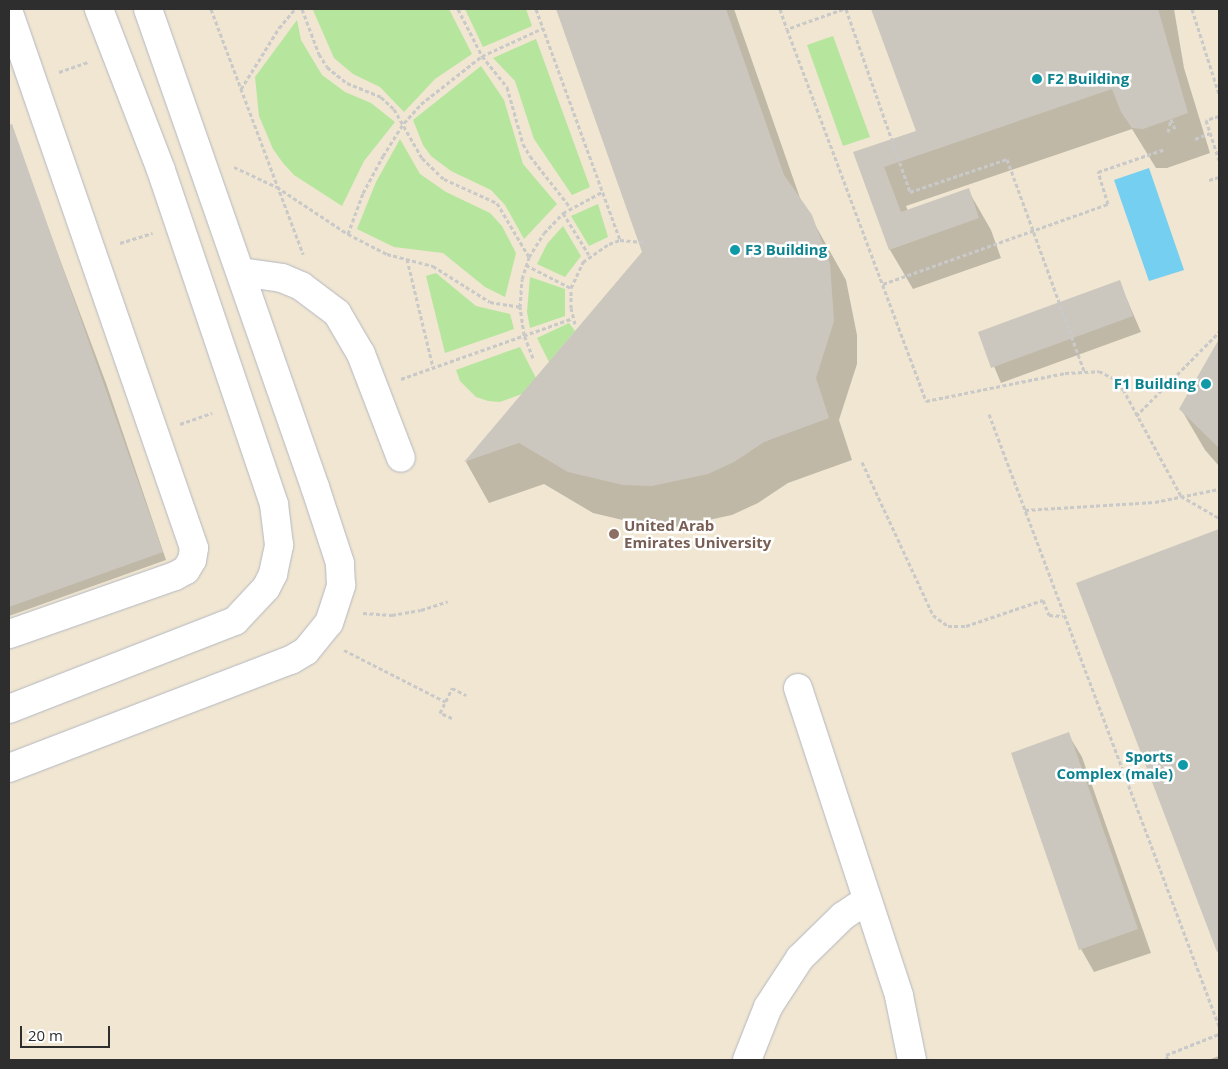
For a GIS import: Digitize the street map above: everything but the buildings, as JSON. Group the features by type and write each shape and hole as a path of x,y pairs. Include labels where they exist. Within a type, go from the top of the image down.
{"lane":[{"path":"9,709 235,621 266,588 279,545 277,514 268,485 161,170 99,9"},
{"path":"9,768 291,660 319,638 336,607 341,585 340,563 148,9"},
{"path":"9,13 192,536 192,560 186,570 175,576 9,634"},
{"path":"240,272 282,278 318,297 336,313 351,332 375,388 401,458"},
{"path":"798,688 899,996 912,1060"},
{"path":"747,1060 768,1007 800,958 843,916 867,900"}],"path":[{"path":"211,9 318,297"},
{"path":"241,89 279,28 295,9"},
{"path":"302,9 319,54 327,67 347,83 381,97 404,123 422,158 444,180 497,204 529,257"},
{"path":"458,9 482,56 507,88 523,144 530,156 570,207"},
{"path":"536,9 620,240"},
{"path":"780,9 926,401 1084,370 1099,371 1113,378 1123,389 1181,496 1219,518"},
{"path":"787,29 845,9 910,192 1007,159 1084,370"},
{"path":"1192,9 1219,94"},
{"path":"348,234 363,193 404,123 440,86 482,56 543,28"},
{"path":"32,81 94,60"},
{"path":"1219,116 1206,120 1219,160"},
{"path":"1168,132 1171,120 1175,129"},
{"path":"1195,139 1210,133"},
{"path":"883,284 1108,204 1098,172 1164,149"},
{"path":"201,158 243,170 278,187 348,234 387,254 450,274 490,302 520,307"},
{"path":"1209,180 1219,177"},
{"path":"533,358 524,334 520,307 526,265 529,257 544,233 563,213 570,207 602,192"},
{"path":"563,213 589,255"},
{"path":"93,252 156,231"},
{"path":"575,324 571,288 577,270 589,255 620,240 644,242"},
{"path":"407,259 433,367"},
{"path":"526,265 571,288"},
{"path":"375,388 573,318"},
{"path":"1136,416 1219,332"},
{"path":"989,414 1063,616 1219,1026"},
{"path":"862,462 933,615 948,626 966,626 1043,600 1049,615 1063,616"},
{"path":"1025,510 1155,502 1219,489"},
{"path":"336,607 392,615 420,610 448,601"},
{"path":"319,638 446,702"},
{"path":"452,718 440,713 452,688 466,695"},
{"path":"1168,1060 1166,1055 1219,1034"}],"shaded area":[{"name":"United Arab Emirates University","path":"9,9 1219,9 1219,1060 9,1060"}],"green space":[{"path":"449,9 472,54 435,79 404,112 380,87 353,74 334,58 313,10"},
{"path":"465,9 526,9 532,26 483,47"},
{"path":"297,20 301,40 322,75 345,92 371,103 395,122 364,161 342,206 294,175 273,149 259,116 255,77"},
{"path":"833,36 870,137 843,146 807,45"},
{"path":"536,39 590,187 572,195 534,139 515,81 493,58"},
{"path":"481,66 504,100 523,164 557,204 524,239 505,205 491,190 451,171 431,156 423,145 413,120"},
{"path":"400,139 420,174 446,192 490,213 502,226 516,253 505,297 485,287 443,253 394,247 357,229 376,182"},
{"path":"598,204 608,237 589,246 571,216"},
{"path":"563,226 581,256 565,277 537,264 547,244"},
{"path":"436,273 476,306 510,314 514,329 445,353 426,276"},
{"path":"530,277 565,289 565,316 530,328 527,312"},
{"path":"569,323 575,331 549,362 537,338"},
{"path":"520,347 536,378 522,394 500,402 488,401 476,397 460,381 456,370"}],"water":[{"path":"1149,168 1184,270 1149,281 1114,180"}],"place":[{"name":"F2 Building","path":"1037,79"},
{"name":"F3 Building","path":"735,250"},
{"name":"F1 Building","path":"1206,384"},
{"name":"United Arab Emirates University","path":"614,534"},
{"name":"Sports Complex (male)","path":"1183,765"}]}
